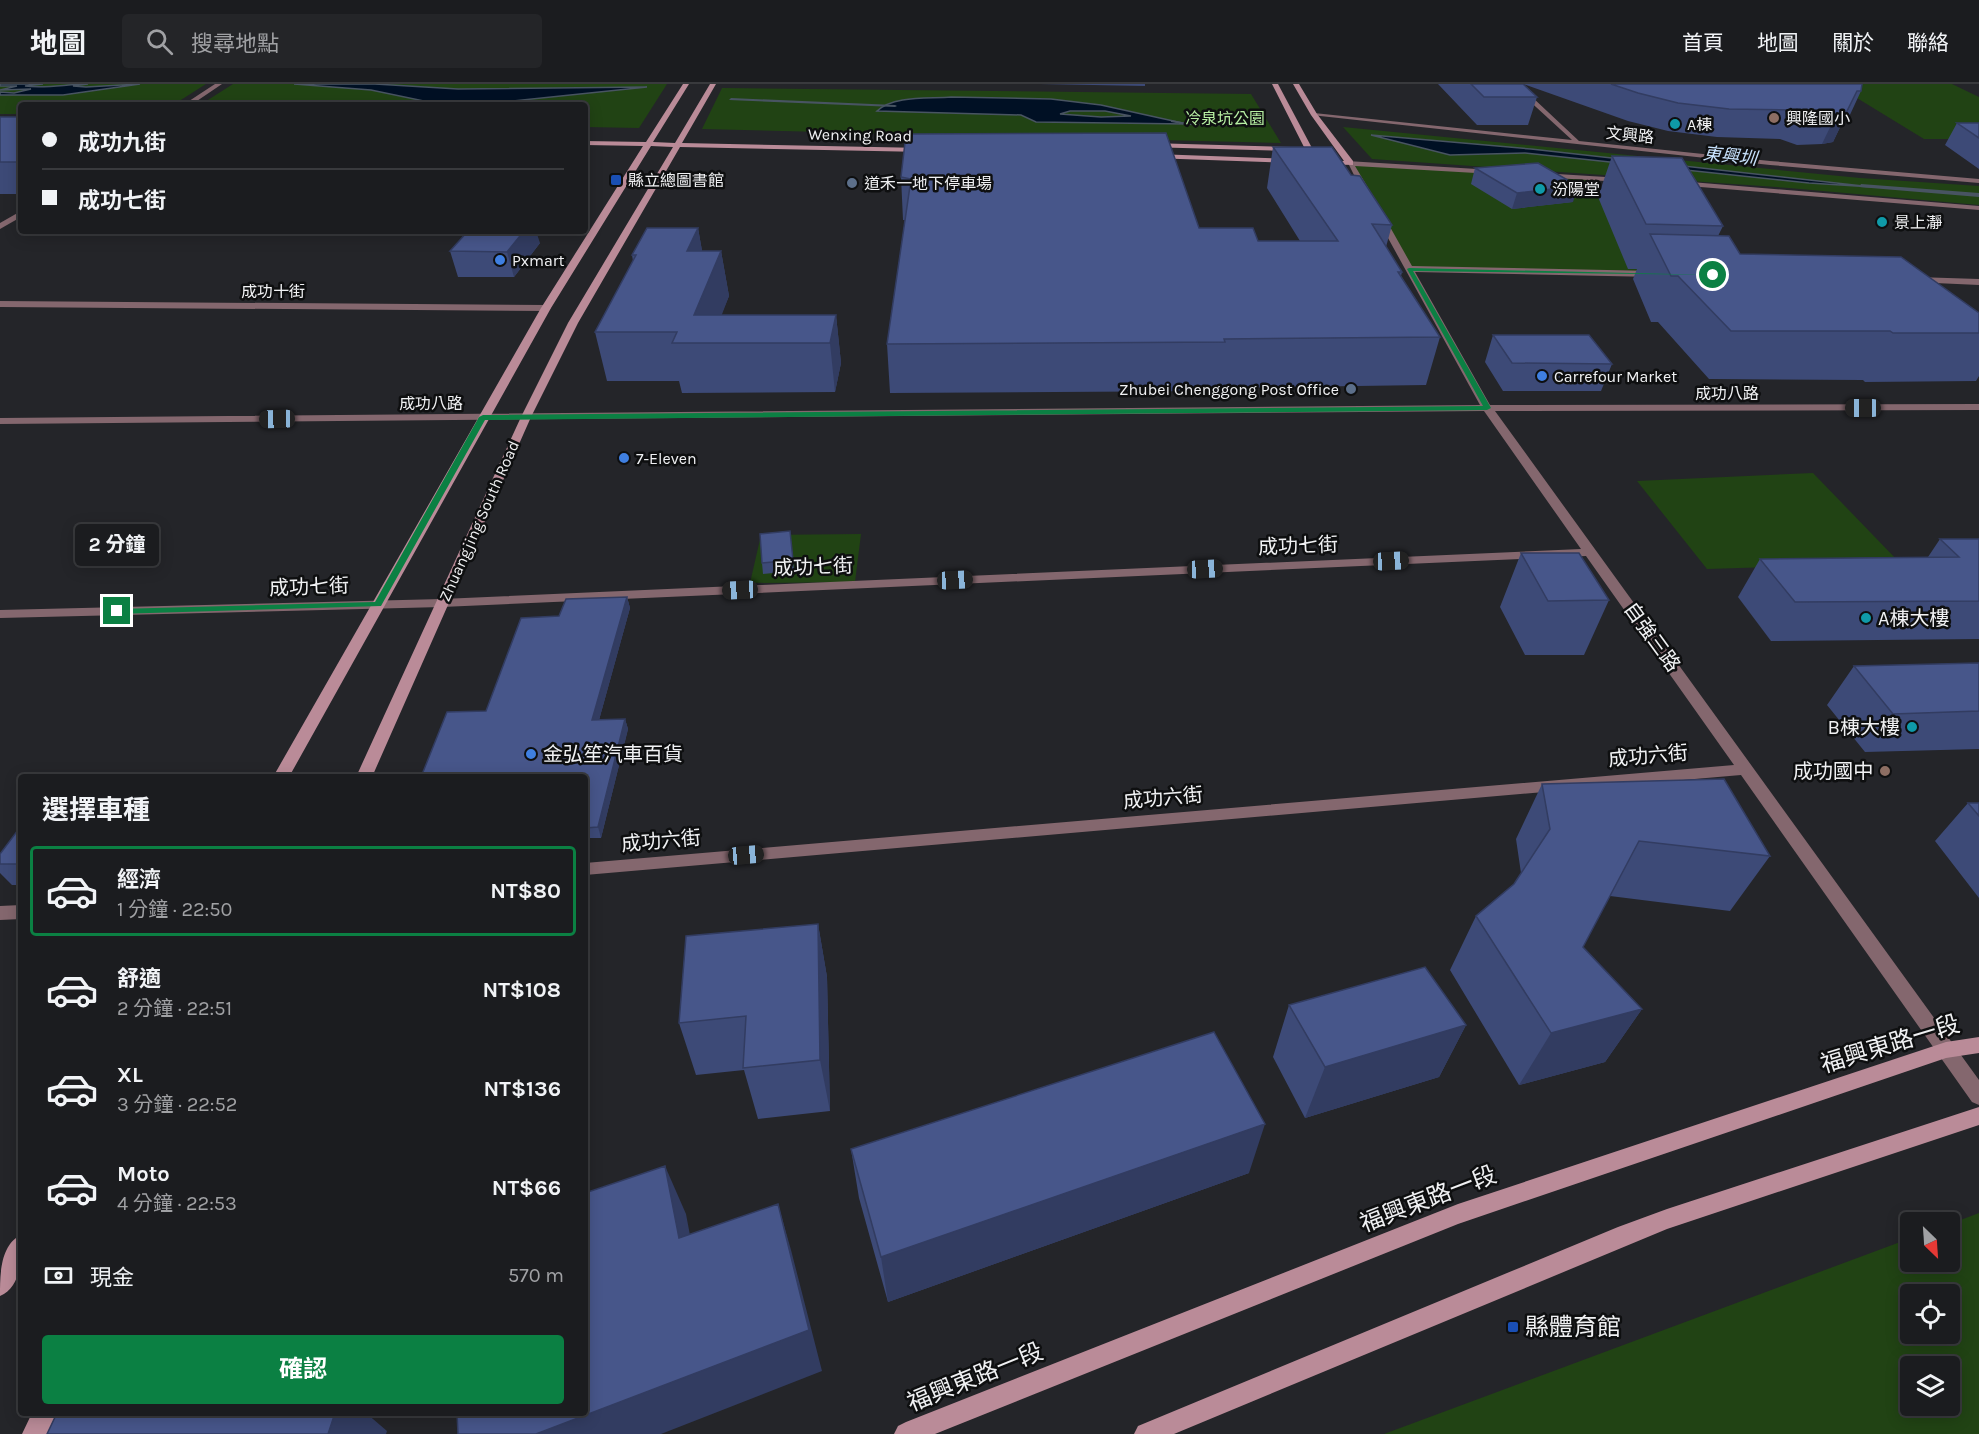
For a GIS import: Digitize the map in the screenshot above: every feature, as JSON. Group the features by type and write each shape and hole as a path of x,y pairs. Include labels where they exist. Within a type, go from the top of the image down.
{"street":[{"path":"191,102 219,84"},
{"path":"589,231 686,84"},
{"name":"Zhuangjing South Road","path":"365,774 526,417 580,308 676,139 689,134 713,84"},
{"path":"1275,84 1308,149 1350,163"},
{"path":"1296,84 1314,115 1350,163 1371,200"},
{"path":"1514,84 1576,140 1573,142"},
{"name":"文興路","path":"1314,115 1979,181"},
{"name":"Wenxing Road","path":"588,143 666,134"},
{"name":"Wenxing Road","path":"650,137 938,150"},
{"path":"1141,145 1339,149"},
{"path":"1148,156 1299,161"},
{"path":"1310,161 1499,172"},
{"path":"1535,175 1627,180"},
{"path":"1674,183 1979,208"},
{"name":"自強三路","path":"1376,210 1487,408 1979,1096"},
{"path":"0,227 18,215"},
{"path":"0,219 18,219"},
{"path":"283,774 587,234"},
{"path":"1409,269 1667,274"},
{"path":"1910,280 1979,282"},
{"name":"成功十街","path":"0,304 546,308"},
{"name":"成功八路","path":"0,421 1487,408 1979,407"},
{"name":"成功七街","path":"0,614 442,603 1591,552"},
{"name":"成功六街","path":"588,869 1746,769"},
{"path":"0,913 18,912"},
{"name":"福興東路一段","path":"906,1434 1458,1214 1946,1050 1979,1045"},
{"path":"1146,1434 1667,1219 1979,1116"},
{"path":"0,1285 18,1252"},
{"path":"34,1434 43,1416"}],"green space":[{"path":"0,84 206,84 178,102 18,102 18,114 0,114"},
{"path":"233,84 667,84 639,128 588,127 588,102 205,102"},
{"path":"1834,84 1952,84 1979,97 1979,139 1924,139"},
{"name":"冷泉坑公園","path":"722,88 1251,94 1281,143 702,129"},
{"path":"1343,127 1860,178 1979,186 1979,205 1789,188 1372,159"},
{"path":"1350,163 1591,178 1643,273 1409,269"},
{"path":"1813,473 1900,563 1707,569 1637,481"},
{"path":"861,534 855,582 750,583 761,535"},
{"path":"1979,1213 1979,1434 1384,1434 1900,1242 1900,1272 1960,1272 1960,1220"}],"water":[{"path":"0,84 43,84 25,86 41,87 88,84 73,86 86,87 140,84 63,95 0,95 0,92 14,93 31,89 0,90 17,86 0,86"},
{"path":"294,84 375,84 458,89 647,87 502,102 429,102 371,90"},
{"path":"951,97 1051,99 1101,105 1187,124 1036,122 1021,115 877,111 902,100","holes":["1070,111 1105,111 1131,116 1101,117 1060,114"]},
{"path":"1371,135 1531,149 1872,187 1809,183 1525,153 1450,155"}],"building":[{"path":"1471,84 1523,84 1537,97 1484,97"},
{"path":"1611,84 1862,84 1861,91 1857,91 1846,113 1810,116 1793,110 1729,109 1678,103"},
{"path":"0,117 18,117 18,162 0,162"},
{"path":"1957,123 1979,123 1979,138"},
{"path":"1166,133 1199,228 1253,228 1258,241 1338,241 1273,147 1332,147 1351,175 1360,176 1392,225 1372,224 1402,272 1398,272 1440,337 1224,339 1225,342 887,344 911,179 901,177 906,134"},
{"path":"1612,156 1682,158 1723,226 1646,224"},
{"path":"1538,163 1578,186 1517,193 1475,168"},
{"path":"647,228 698,228 687,251 721,251 694,315 836,315 830,343 672,343 677,332 595,332 636,255 632,255"},
{"path":"465,234 522,234 507,252 450,251"},
{"path":"1650,234 1729,236 1740,254 1901,257 1979,313 1979,333 1731,331 1678,276 1671,276"},
{"path":"1493,335 1589,335 1612,364 1512,363"},
{"path":"790,531 793,560 762,563 760,534"},
{"path":"1940,539 1979,539 1979,601 1795,602 1760,559 1959,557"},
{"path":"1521,553 1579,553 1609,600 1548,601"},
{"name":"金弘笙汽車百貨","path":"627,597 592,720 625,719 598,827 588,828 588,774 422,774 447,712 486,711 521,618 559,616 566,599"},
{"path":"1979,663 1979,711 1893,714 1854,666"},
{"path":"1724,779 1770,856 1639,841 1583,947 1642,1009 1551,1033 1476,916 1514,884 1550,829 1542,784"},
{"path":"1968,803 1979,803 1979,816"},
{"path":"18,830 18,864 0,864 0,854"},
{"path":"818,924 820,1060 743,1068 746,1016 679,1023 686,936"},
{"path":"1425,967 1466,1025 1325,1067 1289,1005"},
{"path":"1214,1032 1265,1124 881,1257 851,1149"},
{"path":"665,1166 679,1238 778,1204 809,1330 588,1414 588,1192"},
{"path":"56,1416 334,1416 328,1434 47,1434"},
{"path":"457,1416 583,1416 536,1434 458,1434"}],"waterway":[{"name":"東興圳","path":"731,99 895,106"},
{"name":"東興圳","path":"1173,121 1187,124 1255,125"},
{"name":"東興圳","path":"1861,186 1979,195"}],"place":[{"name":"興隆國小","path":"1774,118"},
{"name":"A棟","path":"1675,124"},
{"name":"縣立總圖書館","path":"616,180"},
{"name":"道禾一地下停車場","path":"852,183"},
{"name":"汾陽堂","path":"1540,189"},
{"name":"景上瀞","path":"1882,222"},
{"name":"Pxmart","path":"500,260"},
{"name":"Carrefour Market","path":"1542,376"},
{"name":"Zhubei Chenggong Post Office","path":"1351,389"},
{"name":"7-Eleven","path":"624,458"},
{"name":"A棟大樓","path":"1866,618"},
{"name":"B棟大樓","path":"1912,727"},
{"name":"金弘笙汽車百貨","path":"531,754"},
{"name":"成功國中","path":"1885,771"},
{"name":"縣體育館","path":"1513,1327"}],"route":[{"path":"117,611 378,604 483,417 1487,408 1409,269 1713,275"}]}
